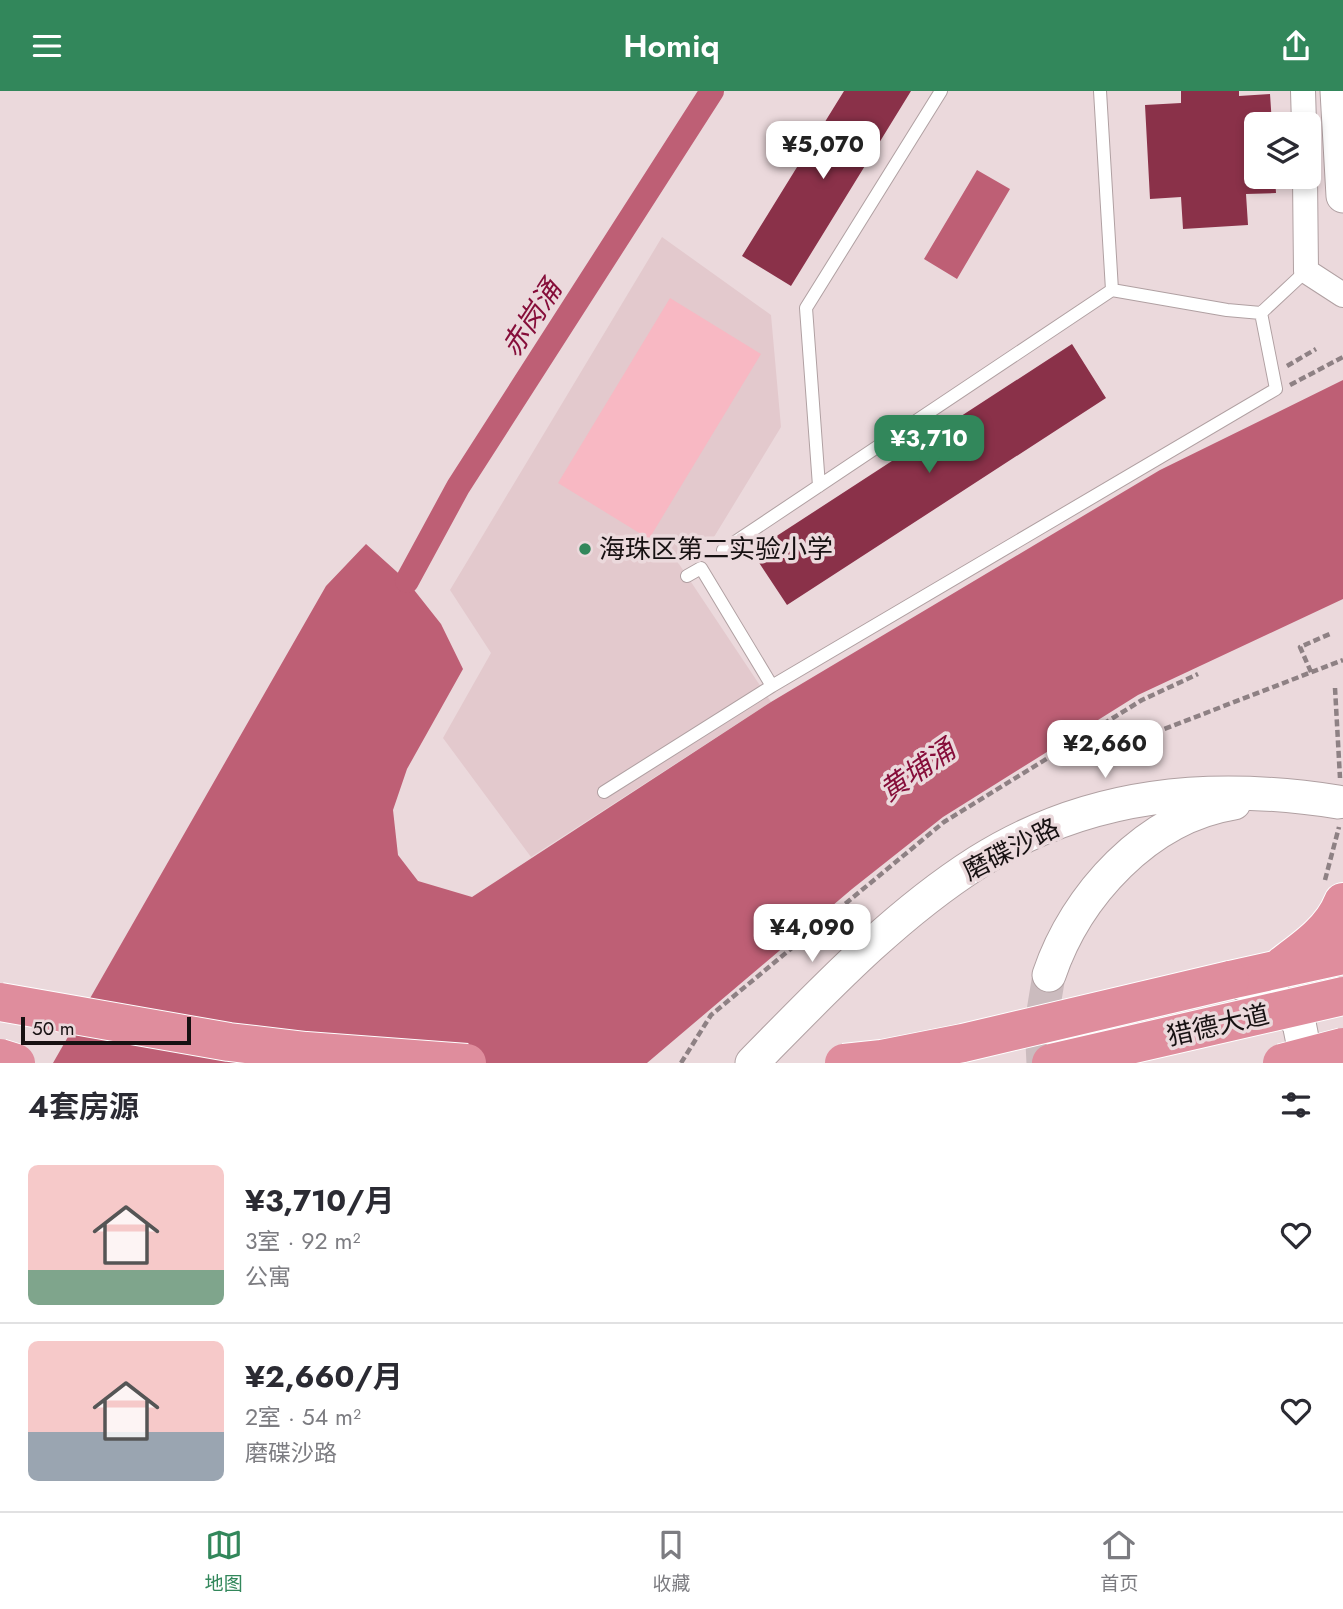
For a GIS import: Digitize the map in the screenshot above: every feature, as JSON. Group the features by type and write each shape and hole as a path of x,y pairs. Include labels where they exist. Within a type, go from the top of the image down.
{"highway":[{"path":"1277,970 1315,941 1339,912 1334,893"},
{"path":"844,1063 882,1059 963,1043 1343,955"},
{"name":"猎德大道","path":"1051,1063 1343,996"},
{"path":"0,1002 229,1042 306,1051 467,1063"},
{"path":"0,1010 119,1045 193,1063"},
{"name":"猎德大道","path":"1282,1063 1343,1047"},
{"path":"0,1058 16,1063"}],"street":[{"path":"1303,91 1304,112"},
{"path":"1338,91 1343,196"},
{"path":"1305,189 1306,271 1343,295"},
{"name":"磨碟沙路","path":"752,1063 871,946 934,893 980,861 1041,830 1132,801 1193,792 1266,793 1339,802"},
{"path":"1049,975 1062,941 1079,911 1112,872 1150,839 1208,809 1230,804 1273,798 1339,802"},
{"path":"1230,980 1269,992 1298,1023 1307,1063"}],"lane":[{"path":"819,486 806,308 941,91"},
{"path":"1100,91 1112,291"},
{"path":"723,550 1112,291 1261,313 1306,271"},
{"path":"604,792 772,686 1276,390 1261,313"},
{"path":"687,576 701,568 772,686"}],"path":[{"path":"1292,384 1287,364 1316,349"},
{"path":"1276,390 1343,357"},
{"path":"1311,672 1300,647 1332,633"},
{"path":"1085,737 1109,746 1128,743 1343,660"},
{"path":"681,1063 711,1015 862,887 944,822 1142,701 1198,674"},
{"path":"1334,893 1339,802 1335,688"}],"shaded area":[{"name":"海珠区第二实验小学","path":"662,237 771,315 781,427 714,537 677,561 771,702 531,857 443,738 491,653 450,590"},
{"path":"670,298 761,354 649,539 558,483"}],"water":[{"path":"977,170 1010,189 957,279 924,259"},
{"name":"黄埔涌","path":"1343,380 1343,599 1138,695 943,817 852,889 647,1063 53,1063 326,586 366,544 407,581 441,624 463,669 407,769 393,810 398,855 418,881 472,897 771,702 1160,470"}],"building":[{"path":"844,91 911,91 791,286 742,256"},
{"path":"1181,91 1239,91 1239,96 1270,94 1271,112 1244,112 1244,189 1276,189 1276,193 1246,194 1248,225 1183,229 1181,197 1150,199 1145,105 1181,103"},
{"path":"1072,344 1106,398 787,605 752,552"}],"waterway":[{"name":"赤岗涌","path":"407,581 458,487 712,91"}],"tunnel":[{"path":"1043,1063 1041,1024 1049,975"}],"place":[{"name":"海珠区第二实验小学","path":"585,549"}]}
